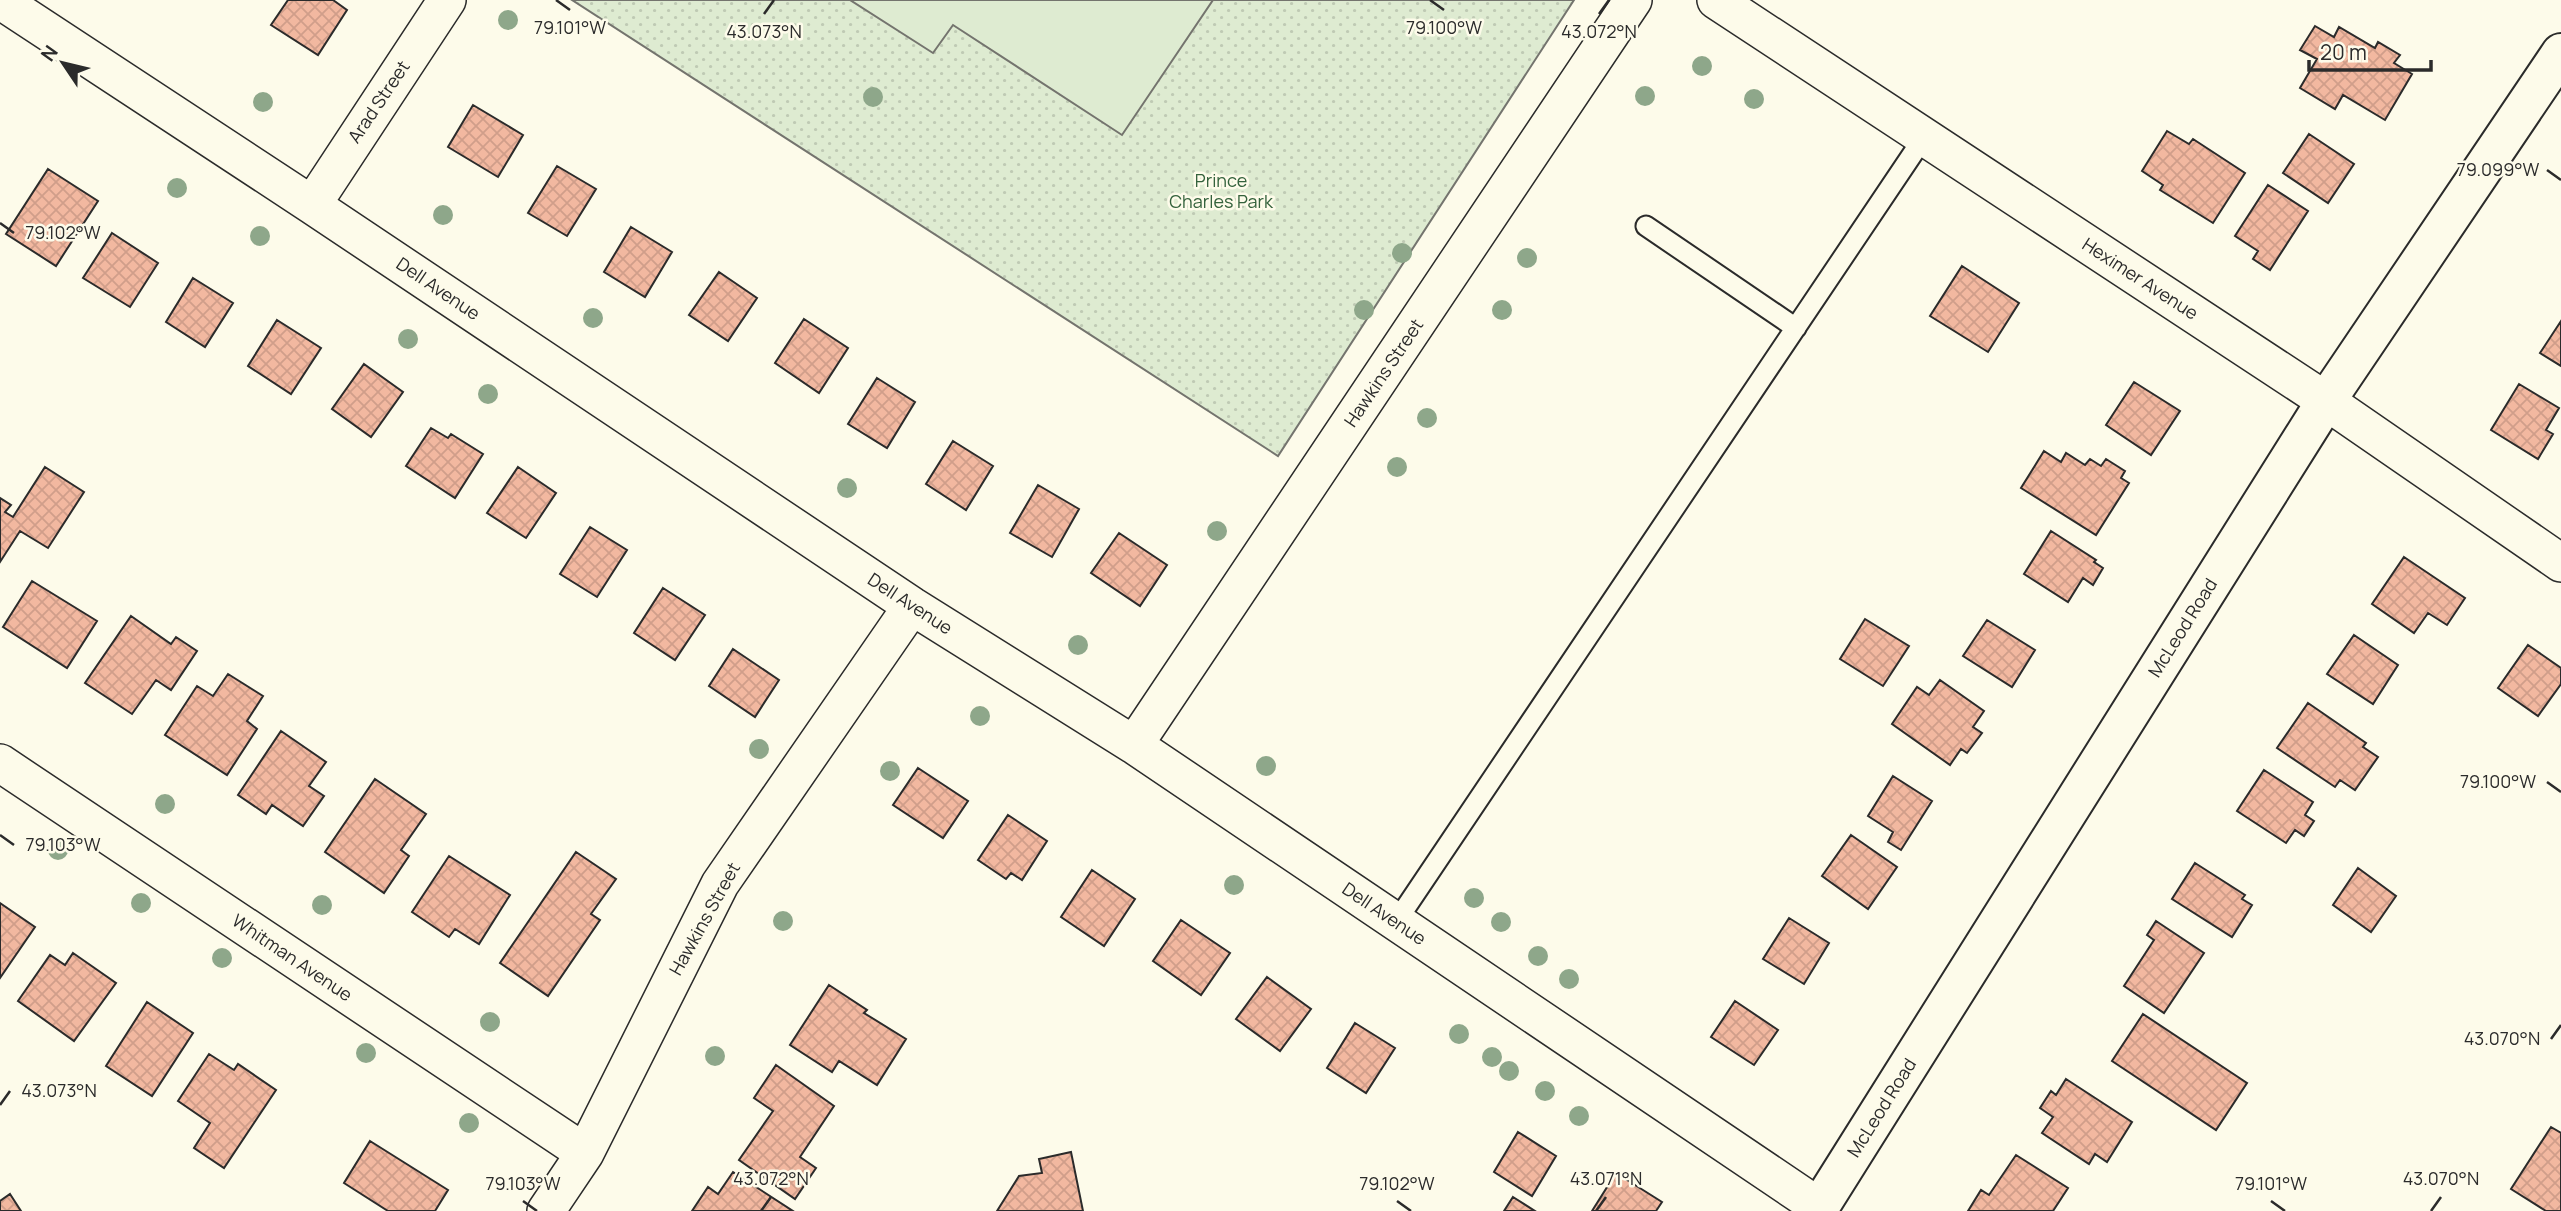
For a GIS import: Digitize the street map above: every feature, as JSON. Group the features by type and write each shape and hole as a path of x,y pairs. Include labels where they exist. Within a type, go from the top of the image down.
{"main road":[{"name":"McLeod Road","path":"1818,1209 2326,401 2561,53"}],"street":[{"name":"Dell Avenue","path":"0,0 912,606 1134,745 1818,1209"},
{"name":"Arad Street","path":"312,205 447,0"},
{"name":"Hawkins Street","path":"1134,745 1633,0"},
{"name":"Heximer Avenue","path":"1716,0 2326,401 2561,563"},
{"name":"Hawkins Street","path":"546,1211 585,1153 720,884 912,606"},
{"name":"Whitman Avenue","path":"0,763 585,1153"}],"lane":[{"path":"1396,922 1924,137"},
{"path":"1646,226 1796,328"}],"green space":[{"name":"Prince Charles Park","path":"572,0 1574,0 1278,456"},
{"path":"850,0 1213,0 1122,135 953,25 933,53"}],"building":[{"path":"288,0 333,0 347,10 318,55 271,25"},
{"path":"2315,26 2334,37 2339,27 2375,48 2378,42 2400,55 2394,63 2412,74 2385,120 2343,95 2335,109 2300,88 2317,59 2300,50"},
{"path":"473,105 523,135 498,177 448,147"},
{"path":"2167,131 2189,144 2193,139 2245,173 2213,223 2160,190 2163,185 2142,171"},
{"path":"2309,134 2354,164 2328,203 2283,173"},
{"path":"557,166 596,189 567,236 528,213"},
{"path":"48,169 98,201 56,266 6,234"},
{"path":"2268,185 2308,211 2270,270 2253,259 2258,251 2235,236"},
{"path":"631,227 672,252 645,297 604,272"},
{"path":"112,233 158,263 130,307 83,278"},
{"path":"1962,266 2019,303 1988,352 1930,316"},
{"path":"719,272 757,298 728,341 689,315"},
{"path":"193,278 233,303 205,347 166,322"},
{"path":"804,319 848,348 819,393 775,363"},
{"path":"277,320 321,348 291,394 248,366"},
{"path":"2561,321 2561,366 2540,353"},
{"path":"364,364 403,392 371,437 332,409"},
{"path":"877,378 915,402 887,448 848,424"},
{"path":"2134,382 2180,411 2151,455 2106,425"},
{"path":"2519,384 2559,408 2546,430 2553,434 2538,459 2491,430"},
{"path":"431,428 448,438 451,434 483,454 455,498 406,466"},
{"path":"953,441 993,466 966,510 926,484"},
{"path":"2044,451 2061,462 2066,453 2085,465 2090,459 2101,466 2106,459 2125,471 2121,478 2129,483 2096,535 2021,488"},
{"path":"45,467 84,492 48,548 20,531 0,562 0,498 11,505 5,512 13,517"},
{"path":"518,467 556,493 526,538 487,513"},
{"path":"1038,485 1079,509 1052,557 1010,533"},
{"path":"590,527 627,550 597,597 560,574"},
{"path":"2051,531 2096,560 2094,562 2103,568 2093,585 2083,578 2068,602 2024,574"},
{"path":"1119,533 1167,565 1140,606 1091,573"},
{"path":"2404,557 2465,598 2447,625 2428,613 2414,633 2372,604"},
{"path":"32,581 97,621 67,668 3,627"},
{"path":"663,588 705,615 675,660 634,633"},
{"path":"131,616 171,644 176,637 197,651 171,690 156,680 132,714 85,683"},
{"path":"1865,619 1909,646 1883,686 1840,659"},
{"path":"1987,620 2035,650 2012,687 1963,656"},
{"path":"2354,635 2398,665 2373,704 2327,674"},
{"path":"2528,645 2561,668 2561,684 2538,716 2498,688"},
{"path":"733,649 779,680 755,717 709,686"},
{"path":"228,674 263,696 247,721 257,729 227,775 165,735 197,686 213,696"},
{"path":"1940,680 1984,711 1973,727 1982,733 1967,753 1961,749 1950,765 1892,724 1917,687 1929,695"},
{"path":"2308,703 2366,743 2363,747 2378,757 2355,790 2340,780 2335,787 2277,748"},
{"path":"281,731 326,762 309,786 324,796 303,826 272,805 266,814 238,795"},
{"path":"918,768 968,801 943,838 893,805"},
{"path":"2264,770 2313,802 2305,815 2314,821 2304,836 2295,830 2286,843 2237,811"},
{"path":"1893,776 1932,801 1901,850 1888,842 1893,832 1868,816"},
{"path":"375,779 426,814 401,850 409,856 384,893 325,852"},
{"path":"1008,815 1047,841 1022,880 1011,873 1006,879 978,860"},
{"path":"1851,835 1897,867 1868,909 1822,876"},
{"path":"576,852 616,879 591,914 600,920 548,996 500,963"},
{"path":"449,856 510,895 479,944 455,929 449,937 412,912"},
{"path":"2195,863 2245,895 2242,899 2252,905 2232,937 2172,899"},
{"path":"2358,868 2396,896 2371,932 2333,905"},
{"path":"1092,870 1135,899 1104,946 1061,917"},
{"path":"0,903 35,927 0,978"},
{"path":"1789,918 1829,943 1804,984 1763,959"},
{"path":"1181,920 1230,953 1201,995 1153,961"},
{"path":"2156,921 2204,953 2164,1013 2124,986 2154,940 2147,935"},
{"path":"73,953 116,983 74,1041 18,1001 50,955 65,965"},
{"path":"1267,977 1311,1009 1280,1051 1236,1019"},
{"path":"829,985 867,1010 864,1013 906,1039 877,1085 839,1061 832,1072 790,1045"},
{"path":"1735,1001 1778,1030 1754,1065 1711,1037"},
{"path":"147,1002 193,1033 152,1096 106,1066"},
{"path":"2143,1014 2247,1083 2216,1130 2112,1061"},
{"path":"1355,1023 1395,1048 1366,1093 1327,1068"},
{"path":"209,1054 234,1070 238,1064 276,1090 224,1168 194,1148 210,1123 178,1101"},
{"path":"776,1065 834,1106 800,1157 816,1168 795,1199 739,1160 773,1111 754,1098"},
{"path":"2066,1079 2132,1122 2107,1162 2095,1154 2089,1164 2042,1133 2053,1117 2040,1108 2051,1091 2056,1095"},
{"path":"2551,1127 2561,1133 2561,1211 2546,1211 2511,1189"},
{"path":"1518,1132 1556,1156 1532,1196 1494,1172"},
{"path":"370,1141 448,1190 435,1211 388,1211 344,1183"},
{"path":"1071,1152 1083,1211 997,1211 1019,1176 1042,1173 1039,1159"},
{"path":"2016,1155 2068,1188 2053,1211 1968,1211 1981,1190 1989,1195"},
{"path":"733,1172 793,1211 692,1211 708,1187 718,1194"},
{"path":"1616,1173 1662,1202 1656,1211 1592,1211"},
{"path":"10,1194 21,1211 0,1211 0,1201"},
{"path":"1513,1197 1535,1211 1504,1211"}]}
